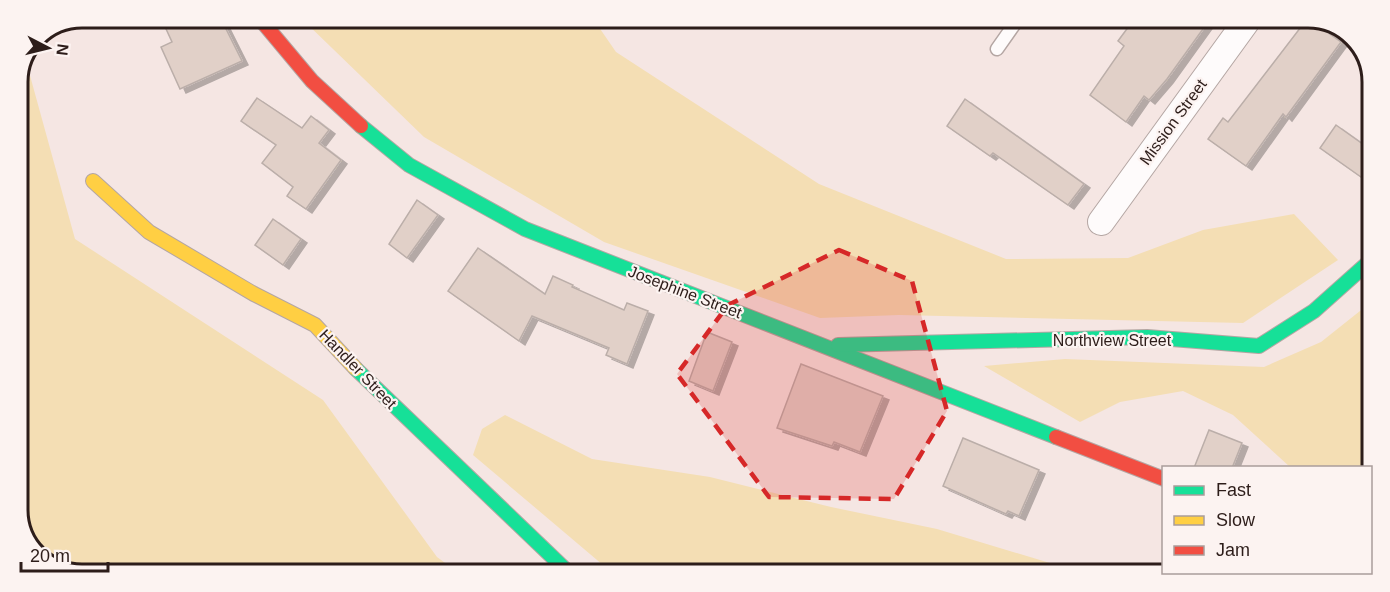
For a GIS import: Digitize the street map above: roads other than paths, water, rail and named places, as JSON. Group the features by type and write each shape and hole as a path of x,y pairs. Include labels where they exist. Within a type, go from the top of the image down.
{"street":[{"name":"Josephine Street","path":"268,28 312,81 345,113 409,165 525,229 1162,478"},
{"name":"Mission Street","path":"1101,222 1242,28"},
{"name":"Handler Street","path":"93,181 149,232 254,294 315,325 361,375 560,564"},
{"name":"Northview Street","path":"824,345 1147,337 1259,346 1314,311 1361,269"}],"lane":[{"path":"997,49 1012,28"}]}
